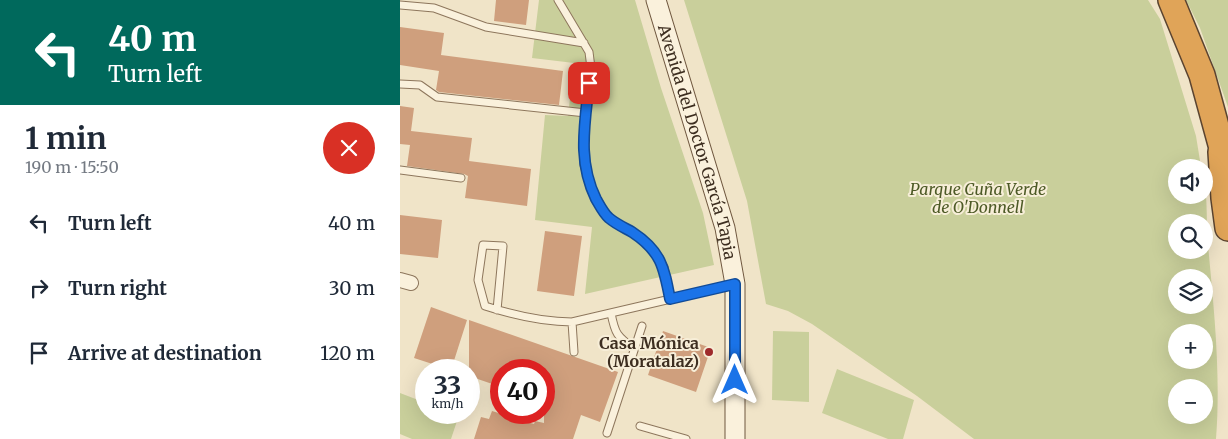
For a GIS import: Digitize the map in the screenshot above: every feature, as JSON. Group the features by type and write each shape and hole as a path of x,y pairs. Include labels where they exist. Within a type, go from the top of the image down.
{"highway":[{"path":"1170,0 1202,76 1220,135 1228,170"},
{"path":"1220,135 1228,228"}],"street":[{"name":"Avenida del Doctor García Tapia","path":"656,0 725,228 735,284 735,439"}],"lane":[{"path":"558,0 589,52 591,68 583,141 584,165 590,187 609,218 653,249 664,267 670,299"},
{"path":"400,5 434,8 486,28 584,43"},
{"path":"400,84 420,85 437,97 586,113"},
{"path":"400,170 461,178"},
{"path":"497,310 503,246 483,244 478,280 485,306 497,310 553,322 572,322 735,284"},
{"path":"611,313 618,337 634,349"},
{"path":"572,322 574,352"},
{"path":"607,433 642,326"},
{"path":"640,426 686,439"}],"green space":[{"path":"539,0 635,0 661,88 703,213 714,265 585,294 592,227 535,220 545,115 568,116 574,63 532,58"},
{"name":"Parque Cuña Verde de O'Donnell","path":"684,0 1148,0 1160,19 1196,136 1200,159 1168,159 1168,204 1206,204 1206,214 1168,214 1168,259 1209,259 1210,269 1168,269 1168,314 1213,314 1213,306 1218,390 1216,439 974,439 917,396 812,324 788,311 766,304 747,201"},
{"path":"1186,0 1228,0 1228,107 1200,28"},
{"path":"773,331 809,332 809,402 772,400"},
{"path":"837,369 914,400 903,439 888,439 822,413"},
{"path":"400,393 415,399 415,424 456,424 451,439 412,439 400,434"}],"building":[{"path":"496,0 529,0 526,25 494,21"},
{"path":"400,27 444,33 441,55 563,71 559,105 439,92 436,90 439,71 400,65"},
{"path":"400,106 414,108 411,131 472,138 469,161 531,169 527,206 465,198 468,176 407,166 410,145 400,144"},
{"path":"400,215 442,220 438,258 400,254"},
{"path":"545,231 582,236 574,296 537,291"},
{"path":"431,307 467,320 455,359 414,358"},
{"path":"469,320 618,372 600,422 581,415 573,439 474,439 481,417 489,419 490,416 490,424 555,424 555,359 490,359 490,383 480,380 480,359 469,359"},
{"path":"663,331 711,348 696,392 648,375"}],"place":[{"name":"Casa Mónica (Moratalaz)","path":"709,352"}],"route":[{"path":"589,83 583,141 584,165 590,187 609,218 653,249 664,267 670,299 735,284 735,380"}]}
